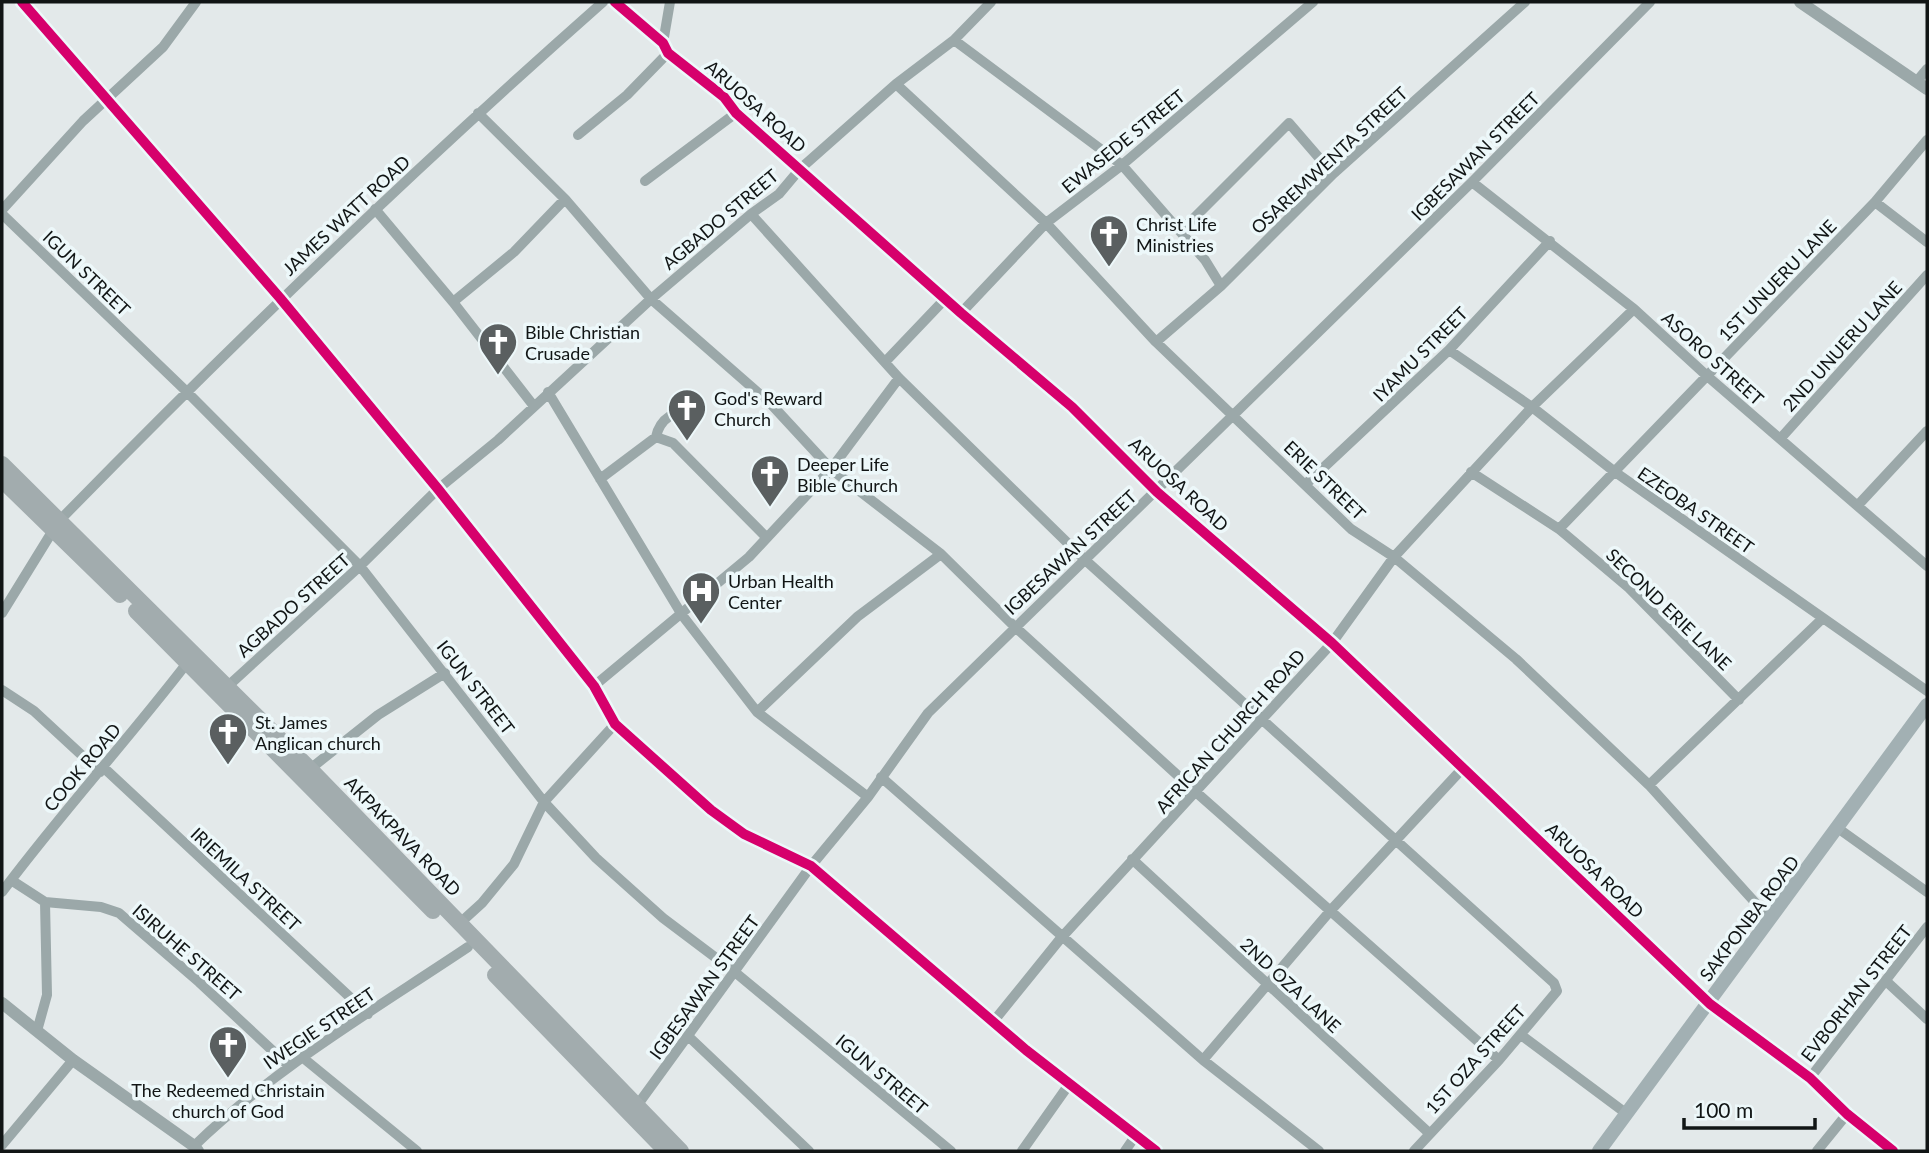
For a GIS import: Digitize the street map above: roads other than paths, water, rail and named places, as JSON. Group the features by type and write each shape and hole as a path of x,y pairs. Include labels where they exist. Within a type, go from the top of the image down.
{"highway":[{"name":"AKPAKPAVA ROAD","path":"2,464 56,526 187,663 633,1111 681,1151"},
{"name":"AKPAKPAVA ROAD","path":"2,480 56,526 228,686 460,923 633,1111 666,1151"}],"main road":[{"name":"SAKPONBA ROAD","path":"1599,1151 1710,1004 1770,919 1770,923 1927,705"}],"street":[{"path":"22,2 281,298 438,489 594,686 615,724 711,810 744,834 811,866 993,1022 1156,1151"},
{"path":"2,212 83,121 163,47 196,2"},
{"name":"JAMES WATT ROAD","path":"2,613 56,526 186,391 375,209 603,2"},
{"name":"ARUOSA ROAD","path":"615,2 663,43 668,53 724,97 736,113 961,313 1073,407 1157,492 1332,643 1710,1004 1810,1078 1846,1114 1893,1151"},
{"path":"663,43 670,2"},
{"name":"AGBADO STREET","path":"228,686 360,566 438,489 498,440 651,299 751,214 779,194 800,169 896,84 954,40 990,2"},
{"name":"EWASEDE STREET","path":"961,313 1046,223 1122,165 1312,2"},
{"name":"OSAREMWENTA STREET","path":"1156,342 1221,286 1333,174 1525,2"},
{"name":"IGBESAWAN STREET","path":"633,1111 687,1035 736,973 811,866 868,797 928,713 1083,558 1157,492 1472,183 1650,2"},
{"path":"1800,2 1922,85 1927,69"},
{"path":"954,40 1122,165 1181,231 1221,286"},
{"path":"579,135 627,95 668,53"},
{"name":"ERIE STREET","path":"896,84 1046,223 1156,342 1351,529 1394,557 1516,659 1649,785 1770,919"},
{"path":"478,113 565,199 651,299 771,404 831,469 941,554 1014,626 1197,793 1499,1060"},
{"path":"645,181 736,113"},
{"path":"1181,231 1289,123 1333,174"},
{"name":"1ST UNUERU LANE","path":"1559,529 1875,202 1927,140"},
{"name":"ASORO STREET","path":"1472,183 1550,241 1634,309 1706,375 1927,566"},
{"path":"453,302 514,253 565,199"},
{"path":"1875,202 1927,242"},
{"path":"375,209 453,302 533,405"},
{"name":"IGUN STREET","path":"2,212 360,566 544,802 596,858 634,893 736,973 951,1151"},
{"path":"751,214 899,378 1083,558 1398,839"},
{"name":"IYAMU STREET","path":"1306,484 1449,350 1550,241"},
{"name":"2ND UNUERU LANE","path":"1781,438 1927,275"},
{"path":"885,362 946,298"},
{"name":"AFRICAN CHURCH ROAD","path":"993,1022 1061,937 1197,793 1332,643 1394,557 1532,407 1634,309"},
{"name":"EZEOBA STREET","path":"1449,350 1532,407 1615,472 1927,691"},
{"path":"594,686 748,557 831,469 899,378"},
{"path":"548,392 682,615 757,712 868,797"},
{"path":"600,479 656,437 658,428 672,413 694,408"},
{"path":"1858,504 1927,431"},
{"path":"656,437 673,443 766,537"},
{"name":"SECOND ERIE LANE","path":"1471,472 1559,529 1629,588 1739,700"},
{"path":"757,712 857,617 941,554"},
{"path":"1649,785 1822,619"},
{"name":"COOK ROAD","path":"2,892 40,839 102,770 187,663"},
{"path":"310,769 378,715 445,673"},
{"name":"IRIEMILA STREET","path":"2,690 34,711 102,770 368,1014"},
{"path":"460,923 482,903 514,864 544,802 615,724"},
{"path":"1203,1060 1331,910 1463,768"},
{"path":"881,777 1203,1060 1319,1151"},
{"path":"1839,829 1927,892"},
{"name":"1ST OZA STREET","path":"1398,839 1556,988 1521,1035 1414,1151"},
{"name":"2ND OZA LANE","path":"1132,859 1429,1133"},
{"name":"ISIRUHE STREET","path":"11,880 45,902 101,907 119,913 199,982 289,1066"},
{"path":"37,1031 47,995 45,902"},
{"name":"EVBORHAN STREET","path":"1810,1078 1927,927"},
{"name":"IWEGIE STREET","path":"196,1148 237,1105 289,1066 468,947"},
{"path":"1885,981 1927,1019"},
{"path":"2,1003 74,1060 196,1148"},
{"path":"687,1035 809,1151"},
{"path":"1521,1035 1627,1114"},
{"path":"302,1057 417,1151"},
{"path":"2,1145 74,1060"},
{"path":"1022,1151 1070,1083"},
{"path":"1817,1151 1846,1114"},
{"path":"1125,1151 1136,1135"}],"place":[{"name":"Christ Life Ministries","path":"1109,268"},
{"name":"Bible Christian Crusade","path":"498,376"},
{"name":"God's Reward Church","path":"687,442"},
{"name":"Deeper Life Bible Church","path":"770,508"},
{"name":"Urban Health Center","path":"701,625"},
{"name":"St. James Anglican church","path":"228,766"},
{"name":"The Redeemed Christain church of God","path":"228,1079"}]}
